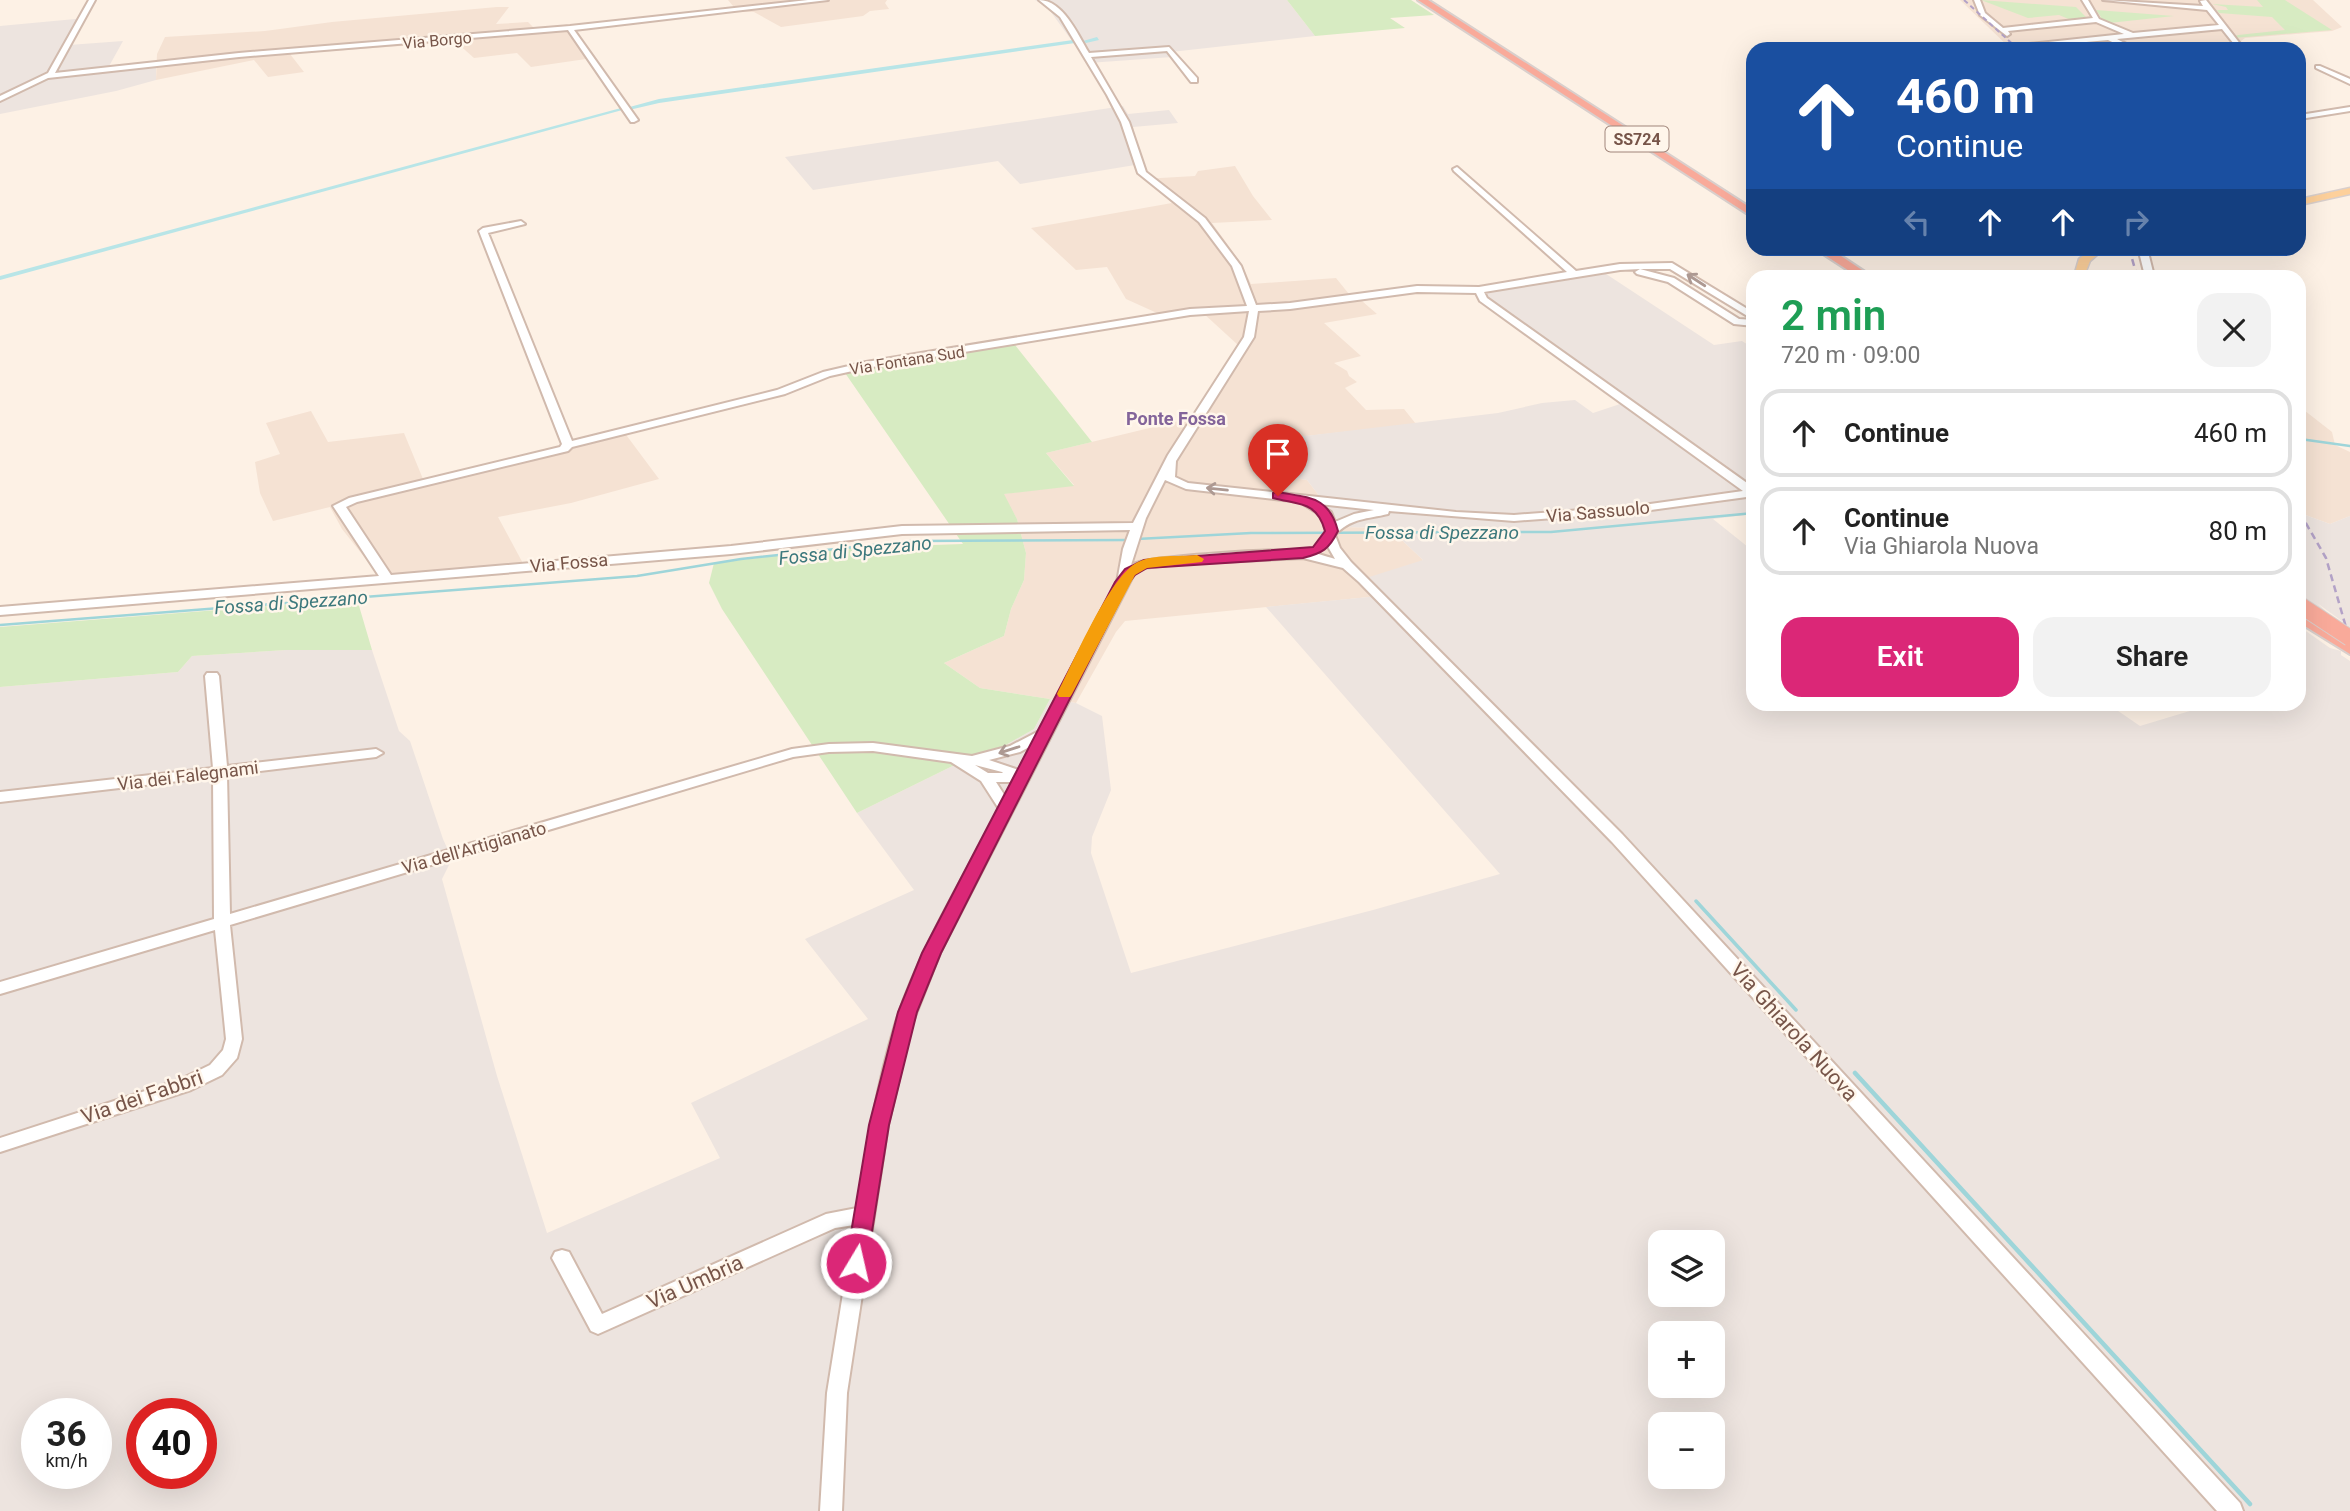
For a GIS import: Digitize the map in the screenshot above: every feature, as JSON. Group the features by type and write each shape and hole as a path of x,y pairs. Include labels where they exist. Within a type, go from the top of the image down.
{"highway":[{"name":"SS724","path":"1422,0 1746,210"},
{"name":"SS724","path":"1430,0 1746,203"},
{"path":"1813,256 1832,270"},
{"path":"1828,256 1846,270"},
{"path":"1831,256 1855,270"},
{"path":"2306,609 2350,638"},
{"path":"2306,620 2350,649"}],"main road":[{"path":"2306,201 2350,191"}],"street":[{"path":"0,99 48,76 55,69 92,0"},
{"name":"Via Borgo","path":"48,76 239,55 570,28 825,0"},
{"path":"831,1511 837,1393 864,1215 879,1125 908,1012 932,953 1122,582 1148,500 1249,337 1252,308 1236,266 1202,220 1142,173 1125,122 1087,55 1063,16 1042,0"},
{"path":"1977,0 1982,14 2016,42"},
{"path":"2085,0 2097,20"},
{"path":"2106,0 2209,8"},
{"path":"2203,0 2235,42"},
{"path":"2001,30 2097,20 2132,36"},
{"path":"2074,22 2086,27"},
{"path":"2075,42 2224,27"},
{"path":"570,28 634,121"},
{"path":"2098,33 2118,42"},
{"path":"1087,55 1169,49 1194,80"},
{"path":"2318,67 2350,82"},
{"path":"0,92 22,89"},
{"path":"2306,116 2350,109"},
{"path":"1457,169 1574,274"},
{"path":"521,224 483,231 568,445"},
{"path":"1629,267 1671,280 1740,324 1746,324"},
{"name":"Via Fontana Sud","path":"387,578 339,506 353,500 564,449 568,445 781,392 827,374 866,365 1190,312 1316,303 1417,289 1479,290 1629,267 1675,267 1746,312"},
{"path":"1479,290 1483,299 1746,487"},
{"path":"1172,461 1168,474 1170,479 1186,486"},
{"path":"1148,500 1160,492 1186,486"},
{"name":"Via Sassuolo","path":"1186,486 1421,512 1493,517 1546,516 1683,504 1746,492"},
{"path":"1298,498 1323,510 1345,565"},
{"path":"1122,582 1140,565 1177,560 1303,554 1318,550 1331,534 1364,514 1421,512"},
{"name":"Via Fossa","path":"0,611 731,550 902,530 1134,540 1147,556 1177,560"},
{"path":"1303,554 1345,565"},
{"name":"Via Ghiarola Nuova","path":"1345,565 1363,579 1617,838 2232,1511"},
{"name":"Via dei Fabbri","path":"0,1144 185,1085 216,1070 231,1053 234,1039 222,921 220,772 212,676"},
{"name":"Via dell'Artigianato","path":"0,988 792,754 829,748 873,747 953,760 971,760 1015,749 1044,734"},
{"name":"Via dei Falegnami","path":"0,797 376,753"},
{"name":"Via dell'Artigianato","path":"953,760 986,778 1006,808"},
{"name":"Via dell'Artigianato","path":"971,760 1007,769 1021,777"},
{"path":"986,778 1021,777"},
{"name":"Via Umbria","path":"562,1258 598,1325 833,1220 864,1215"}],"shaded area":[{"path":"728,0 887,0 885,3 889,9 870,11 863,16 781,27 754,12 738,12"},
{"path":"1035,0 1287,0 1315,36 1171,52 1172,57 1088,63 1048,8"},
{"path":"1960,0 2313,0 2342,27 2332,31 2245,38 2242,42 2004,42"},
{"path":"509,7 496,24 528,22 536,30 567,27 586,59 531,67 517,53 474,58 456,42 290,54 304,72 268,77 254,60 156,80 157,54 165,37 265,31"},
{"path":"86,18 69,45 123,41 108,68 156,63 156,80 116,91 0,114 0,26"},
{"path":"1123,106 1128,114 1169,110 1178,123 1133,127 1141,164 1020,184 998,161 813,190 785,157"},
{"path":"1235,166 1253,196 1272,220 1212,223 1241,263 1251,284 1336,278 1353,299 1362,301 1377,314 1324,323 1361,356 1334,363 1347,371 1357,382 1345,388 1366,410 1404,409 1416,424 1288,438 1279,476 1307,480 1343,527 1389,528 1423,560 1380,596 1125,621 1076,703 980,688 944,663 1004,636 1011,609 1024,580 1026,553 1017,519 1003,494 1074,485 1046,453 1191,418 1238,345 1203,313 1168,318 1126,299 1107,267 1076,270 1031,228 1172,203 1143,179 1195,176 1198,171"},
{"path":"1597,268 1714,345 1742,341 1746,344 1746,515 1713,519 1746,545 1746,711 2118,711 2140,726 2190,711 2306,711 2306,631 2330,648 2341,651 2341,655 2350,661 2350,1511 0,1511 0,687 178,672 192,656 286,650 372,650 399,731 410,741 452,859 442,879 497,1076 547,1233 720,1158 691,1103 868,1019 805,939 914,890 857,813 981,752 1004,746 1034,729 1050,699 1076,703 1102,716 1111,790 1092,837 1091,853 1131,973 1500,874 1266,607 1379,596 1363,579 1423,560 1389,528 1343,527 1307,480 1279,476 1258,445 1288,438 1498,413 1542,403 1575,400 1593,413 1620,404 1467,289"},
{"path":"311,411 328,442 404,433 423,479 624,432 659,479 571,503 498,517 526,569 450,579 384,582 342,529 330,507 273,521 260,493 255,462 280,454 266,423"},
{"path":"2306,412 2332,432 2335,445 2350,452 2350,516 2330,524 2306,515"},
{"path":"2306,515 2330,524 2350,516 2350,627 2317,603 2331,619 2306,602"}],"green space":[{"path":"1287,0 1411,0 1434,15 1390,18 1405,28 1315,36"},
{"path":"1981,0 2076,7 2087,18 2071,20 2059,15 2028,18"},
{"path":"2257,0 2285,0 2332,30 2234,38 2232,37 2238,35 2285,30 2272,17 2219,13 2217,10 2228,10 2226,7 2212,4 2263,7"},
{"path":"2096,10 2174,16 2109,23 2096,18 2101,17"},
{"path":"1015,345 1092,442 1046,453 1074,486 1004,494 1017,519 1026,553 1024,580 1011,609 1004,636 944,663 980,688 1050,699 1034,729 1004,746 981,752 857,813 722,609 709,583 714,563 843,548 963,544 843,370 868,364"},
{"path":"357,599 372,650 286,650 192,656 178,672 0,687 0,627"}],"waterway":[{"path":"1086,41 1097,39"},
{"path":"629,108 659,101 1073,42"},
{"path":"0,278 623,109"},
{"name":"Fossa di Spezzano","path":"2306,440 2350,446"},
{"name":"Fossa di Spezzano","path":"1137,539 1251,533 1551,532 1746,514"},
{"name":"Fossa di Spezzano","path":"0,625 637,576 741,559 911,541 1130,540"},
{"path":"1696,901 1796,1010"},
{"path":"1855,1073 2250,1504"}],"railway":[{"path":"1964,0 2010,42"},
{"path":"2131,256 2135,270"},
{"path":"2306,523 2326,558 2350,641"}],"slow traffic":[{"path":"1065,694 1122,582 1130,572 1144,564 1197,559"}],"district":[{"name":"Ponte Fossa","path":"1176,419"}],"route":[{"path":"856,1263 879,1125 894,1057 908,1012 932,953 1122,582 1136,567 1144,564 1303,554 1318,550 1325,544 1331,531 1327,514 1312,502 1278,496"}]}
